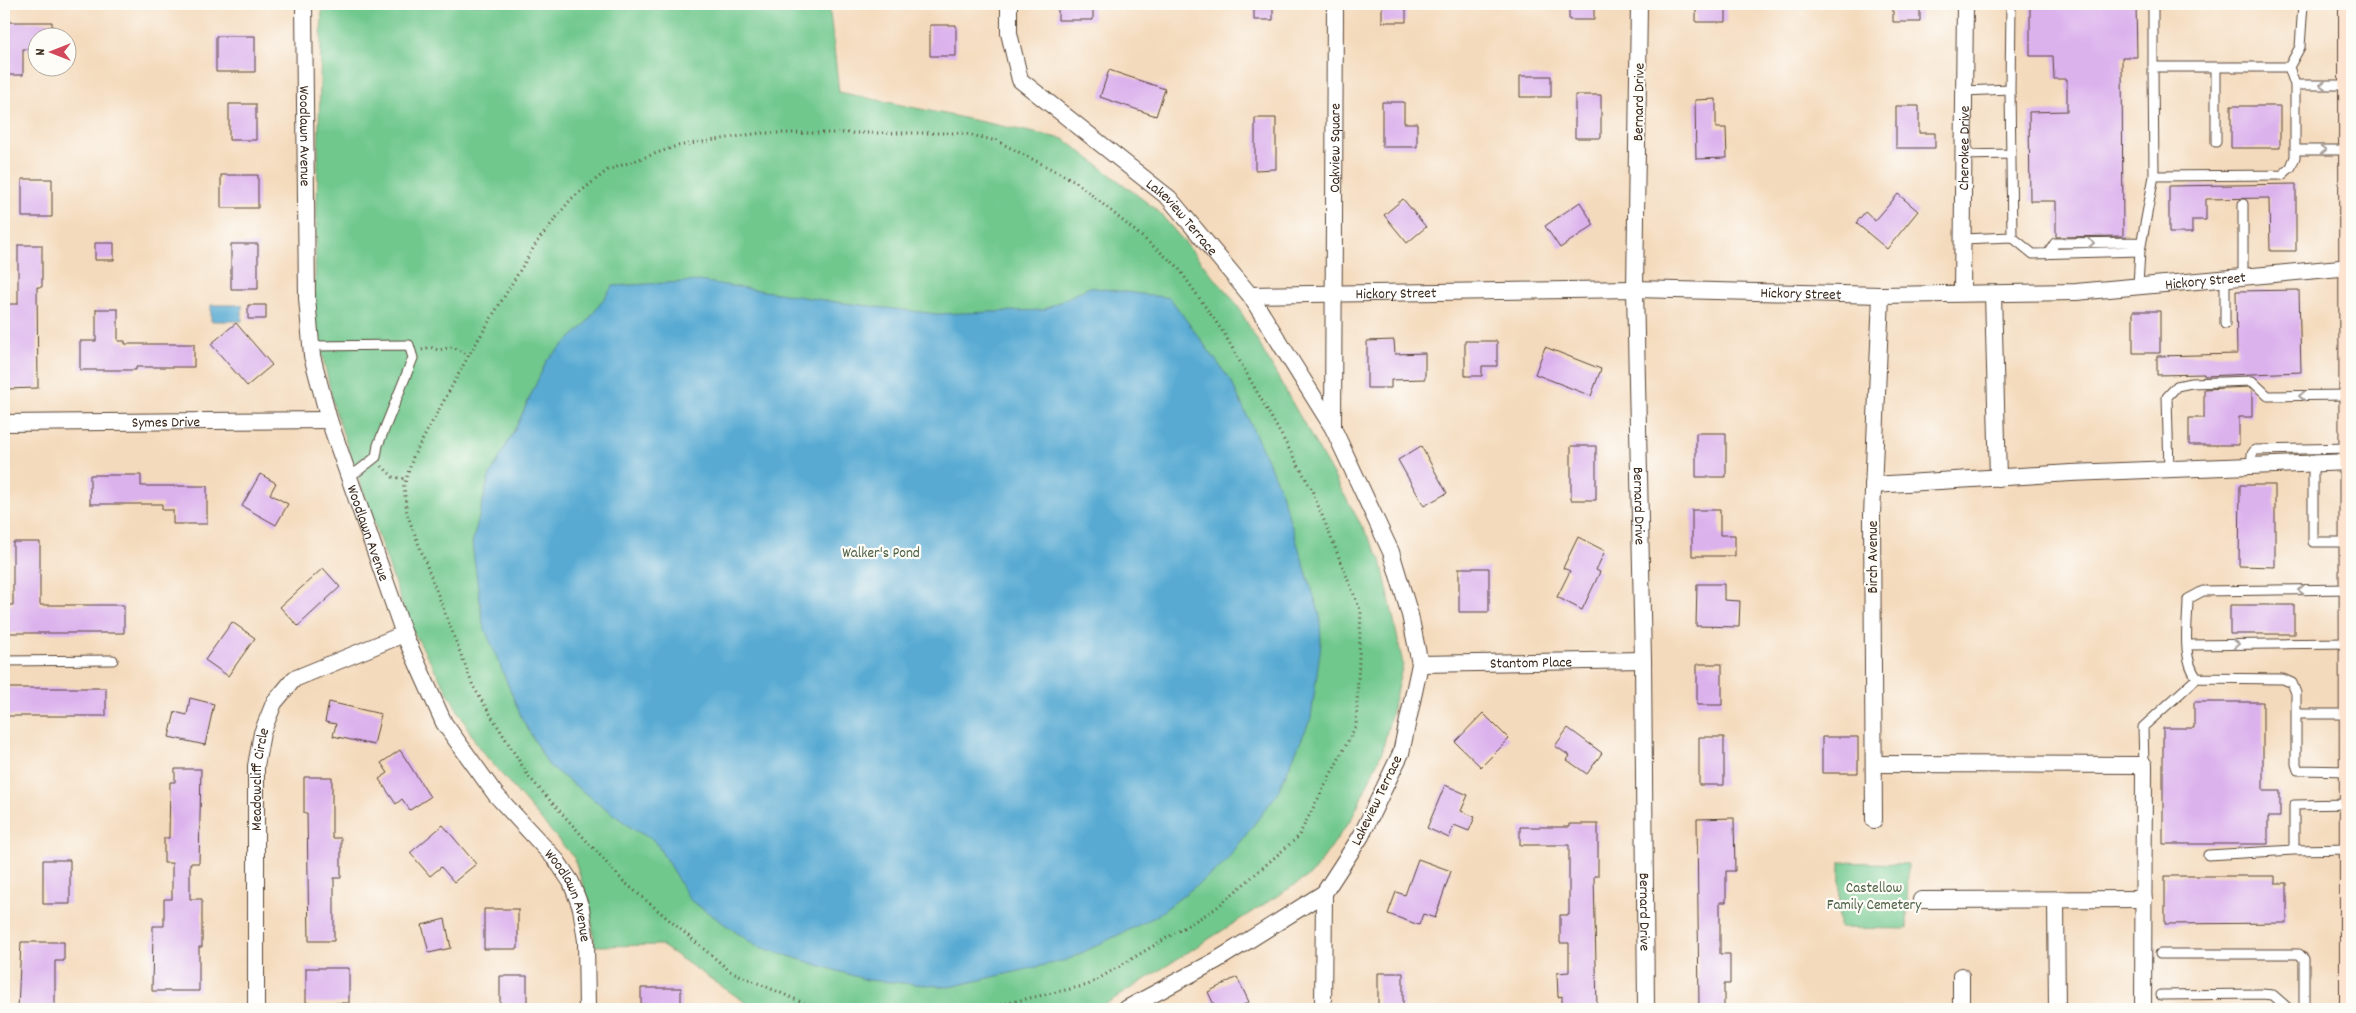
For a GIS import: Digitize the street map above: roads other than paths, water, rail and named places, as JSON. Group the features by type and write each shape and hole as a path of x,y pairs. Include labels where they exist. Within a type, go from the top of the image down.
{"main road":[{"path":"2351,4 2350,714 2352,738 2352,1009"}],"street":[{"name":"Woodlawn Avenue","path":"304,4 307,298 311,346 328,420 404,634 444,723 496,795 557,861 571,882 581,908 586,941 587,1009"},
{"name":"Lakeview Terrace","path":"1009,4 1009,33 1020,80 1168,198 1250,295 1333,428 1392,552 1410,615 1420,664 1401,753 1361,836 1324,893 1217,960 1126,1009"},
{"name":"Oakview Square","path":"1334,293 1335,4"},
{"name":"Bernard Drive","path":"1639,4 1635,289 1643,660 1646,1009"},
{"name":"Cherokee Drive","path":"1962,292 1965,4"},
{"name":"Hickory Street","path":"1250,295 1635,289 1881,294 2076,292 2243,276 2352,256"},
{"name":"Lakeview Terrace","path":"1333,428 1334,293"},
{"name":"Birch Avenue","path":"1874,820 1873,485 1881,294"},
{"path":"1994,294 1998,478"},
{"name":"Symes Drive","path":"4,423 328,420"},
{"path":"1873,485 2071,472 2313,464 2350,455"},
{"name":"Meadowcliff Circle","path":"256,1009 256,766 262,732 274,703 294,679 404,634"},
{"name":"Stantom Place","path":"1420,664 1643,660"},
{"path":"1874,764 2144,765 2143,1009"},
{"path":"1323,1009 1324,893"},
{"path":"1921,900 2144,899"},
{"path":"2056,900 2057,1009"},
{"path":"1961,976 1961,1009"}],"lane":[{"path":"2011,4 2012,237"},
{"path":"2138,285 2141,247 2154,176 2153,4"},
{"path":"2154,176 2282,175 2291,167 2295,150 2295,85 2289,67 2300,47 2303,4"},
{"path":"2153,67 2289,67"},
{"path":"2216,67 2216,142"},
{"path":"2295,85 2351,85"},
{"path":"1964,91 2010,89"},
{"path":"2295,150 2352,150"},
{"path":"1963,155 2011,154"},
{"path":"2242,204 2243,276"},
{"path":"1962,239 2012,237 2032,254 2048,254 2055,243 2141,247"},
{"path":"2225,278 2225,324"},
{"path":"311,346 409,345 413,358 378,445 376,457 358,471 348,475"},
{"path":"2169,470 2168,397 2176,386 2191,383 2252,382 2268,396 2350,395"},
{"path":"2251,467 2252,454 2256,450 2350,455"},
{"path":"2313,464 2313,542 2350,542"},
{"path":"2197,678 2188,659 2188,599 2203,591 2350,589"},
{"path":"2188,645 2351,650"},
{"path":"4,661 113,660"},
{"path":"2144,765 2143,727 2197,678 2283,679 2292,683 2296,693 2296,764 2298,770 2351,771"},
{"path":"2296,714 2350,714"},
{"path":"2294,850 2294,804 2351,804"},
{"path":"2208,855 2294,850 2351,850"},
{"path":"2160,954 2300,954 2304,959 2304,1009"},
{"path":"2161,995 2273,995 2289,1009"}],"water":[{"path":"699,281 836,302 937,314 1043,310 1089,287 1170,298 1231,381 1279,486 1320,615 1321,644 1311,718 1277,794 1223,865 1155,917 1067,960 950,987 867,980 756,946 690,900 655,841 633,829 549,766 522,719 483,624 472,544 489,477 517,425 547,360 584,326 613,286"},
{"path":"211,305 242,305 242,321 211,321"}],"park label":[{"name":"Walker's Pond","path":"881,552"},
{"name":"Castellow Family Cemetery","path":"1874,896"}]}
